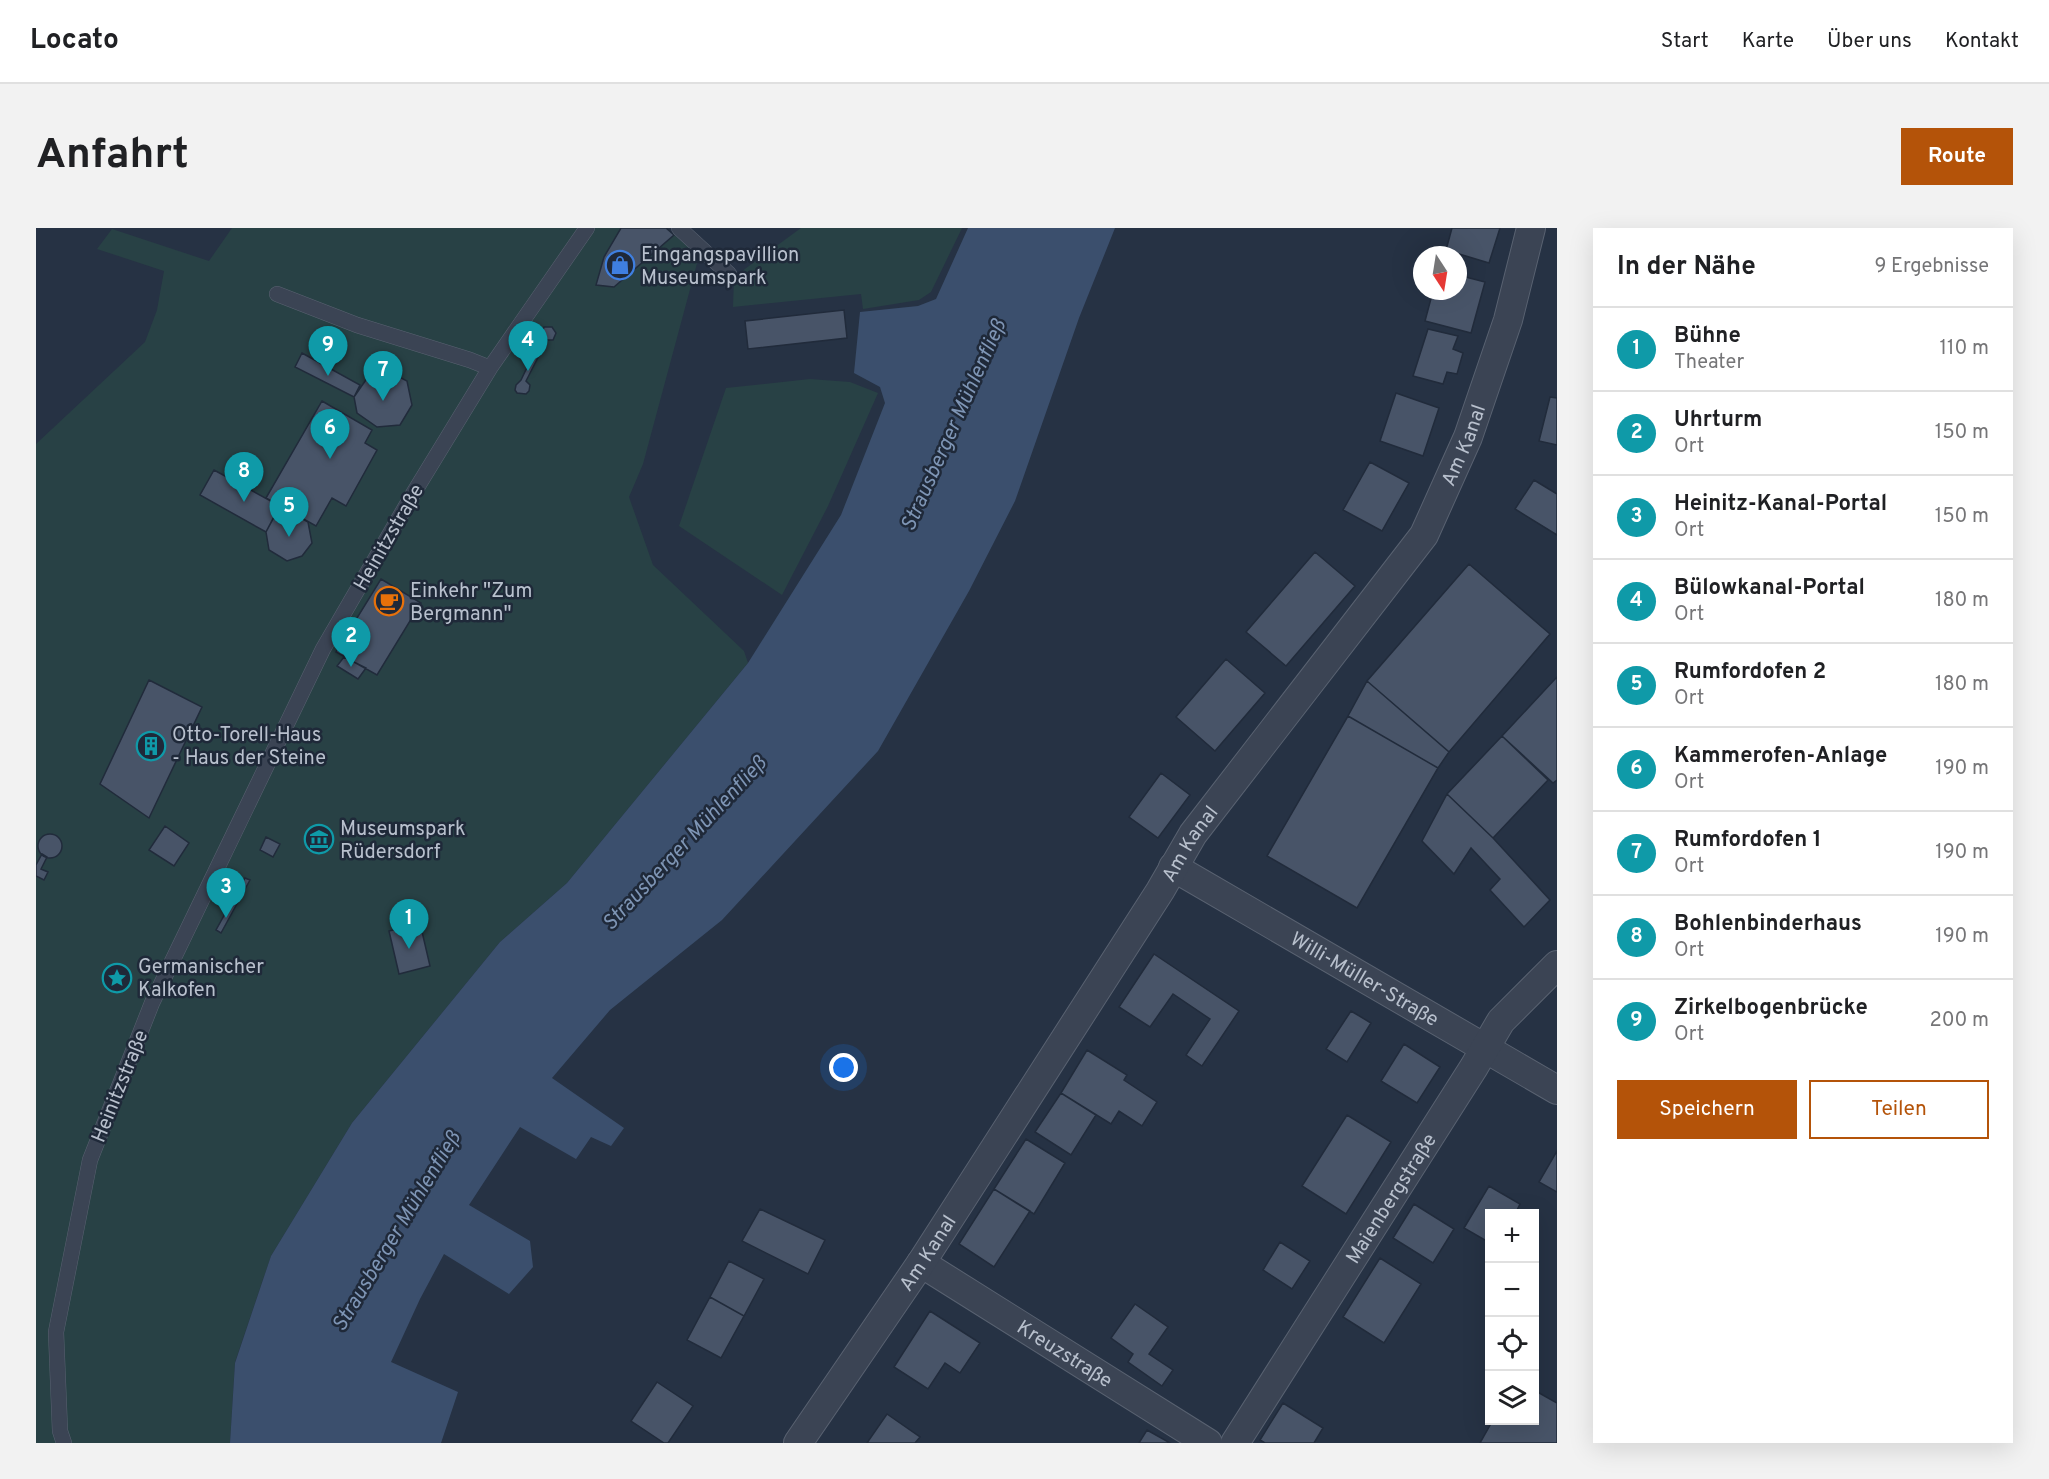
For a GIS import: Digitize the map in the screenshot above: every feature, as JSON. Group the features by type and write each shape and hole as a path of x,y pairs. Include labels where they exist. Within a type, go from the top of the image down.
{"street":[{"name":"Am Kanal","path":"798,1443 921,1263 1160,891 1193,834 1424,535 1468,437 1508,320 1531,228"},
{"name":"Willi-Müller-Straße","path":"1173,867 1557,1090"},
{"name":"Maienbergstraße","path":"1235,1443 1501,1021 1557,965"},
{"name":"Kreuzstraße","path":"921,1263 1208,1443"}],"lane":[{"name":"Heinitzstraße","path":"64,1443 60,1431 56,1332 69,1262 90,1160 148,1013 323,649 413,494 490,368 587,228"},
{"path":"679,228 729,274"},
{"path":"278,294 357,324 490,368"}],"green space":[{"name":"Museumspark Rüdersdorf","path":"232,228 666,228 699,256 643,464 629,497 653,565 744,651 748,663 567,883 500,942 352,1123 271,1256 235,1362 230,1443 36,1443 36,444 145,342 157,310 164,271 97,249 112,229 209,261"},
{"path":"801,228 962,228 931,292 919,300 863,309 861,294 733,307 734,277"},
{"path":"810,379 850,382 878,393 828,506 782,595 679,526 726,388"}],"water":[{"name":"Strausberger Mühlenfließ","path":"968,228 1115,228 1079,318 1015,501 969,591 878,751 722,920 610,1010 552,1078 624,1128 611,1146 591,1137 576,1159 520,1127 469,1205 530,1241 533,1267 509,1294 444,1254 420,1299 391,1362 458,1392 441,1443 230,1443 235,1363 271,1256 352,1123 500,942 567,883 748,663 841,515 885,403 880,387 854,373 860,312 918,306 936,299"}],"building":[{"name":"Eingangspavillion Museumspark","path":"621,228 666,228 674,235 614,287 596,285 604,257"},
{"path":"1452,228 1500,228 1489,263 1467,256 1467,246 1447,246"},
{"path":"1467,277 1485,282 1471,333 1425,321 1431,300 1467,300"},
{"path":"844,310 847,338 748,349 745,321"},
{"path":"544,327 552,327 556,333 553,340 547,340 526,381 530,385 529,391 526,394 517,393 516,385 521,380"},
{"path":"1428,329 1458,336 1453,349 1463,353 1457,374 1447,372 1443,384 1413,376"},
{"path":"302,353 360,385 354,397 295,367"},
{"path":"386,370 407,381 412,405 400,425 377,427 357,413 354,397 370,374"},
{"path":"1396,393 1439,408 1423,456 1380,441"},
{"path":"1550,397 1557,398 1557,445 1539,441"},
{"path":"322,401 372,430 365,443 377,450 346,506 332,498 316,526 266,498"},
{"path":"1370,462 1409,483 1382,531 1343,510"},
{"path":"214,470 280,506 266,532 200,495"},
{"path":"1534,480 1557,494 1557,535 1515,509"},
{"path":"291,512 308,522 312,543 302,556 287,561 269,550 266,532 276,513"},
{"path":"1315,552 1355,586 1286,666 1246,632"},
{"path":"1469,564 1550,634 1449,752 1367,681"},
{"path":"381,579 421,603 377,675 336,652"},
{"path":"344,657 366,668 358,679 337,666"},
{"path":"1226,659 1265,693 1215,751 1176,717"},
{"path":"1557,677 1557,780 1553,783 1502,736"},
{"name":"Otto-Torell-Haus - Haus der Steine","path":"149,680 202,707 149,818 100,784"},
{"path":"1367,681 1449,752 1438,768 1348,716"},
{"path":"1348,716 1438,768 1357,908 1267,856"},
{"path":"1502,736 1548,780 1493,838 1447,794"},
{"path":"1161,773 1190,795 1158,838 1129,817"},
{"path":"1447,794 1493,838 1550,900 1524,927 1490,890 1500,879 1471,848 1454,874 1422,841"},
{"path":"165,826 189,843 174,866 149,850"},
{"path":"50,834 58,838 62,846 58,854 50,858 42,854 38,846 42,838"},
{"path":"266,837 280,844 273,857 260,850"},
{"path":"42,854 47,857 41,869 48,872 44,880 36,876 36,865"},
{"path":"245,878 250,880 221,933 216,930"},
{"path":"420,923 430,966 399,974 389,931"},
{"path":"1154,954 1239,1011 1202,1066 1186,1055 1210,1019 1173,994 1150,1027 1119,1007"},
{"path":"1351,1011 1371,1023 1347,1062 1326,1049"},
{"path":"1404,1044 1440,1067 1417,1103 1381,1081"},
{"path":"1087,1050 1127,1075 1124,1080 1157,1102 1142,1126 1119,1111 1111,1124 1061,1093"},
{"path":"1061,1093 1096,1115 1071,1155 1035,1132"},
{"path":"1347,1115 1391,1142 1346,1214 1302,1186"},
{"path":"1026,1139 1065,1163 1034,1214 994,1189"},
{"path":"1557,1151 1557,1192 1539,1182"},
{"path":"1489,1186 1520,1204 1518,1209 1485,1209 1485,1240 1464,1228"},
{"path":"994,1189 1030,1211 994,1267 959,1244"},
{"path":"1414,1204 1454,1229 1433,1263 1393,1238"},
{"path":"760,1209 825,1240 808,1274 742,1241"},
{"path":"1280,1242 1310,1261 1292,1289 1263,1270"},
{"path":"1380,1258 1421,1284 1384,1343 1343,1317"},
{"path":"729,1261 764,1279 744,1316 710,1297"},
{"path":"710,1297 744,1316 721,1358 687,1340"},
{"path":"1135,1304 1168,1327 1149,1354 1173,1370 1162,1386 1128,1362 1133,1354 1111,1338"},
{"path":"930,1311 980,1343 960,1373 945,1363 928,1389 894,1367"},
{"path":"657,1382 693,1406 668,1443 664,1443 631,1421"},
{"path":"1539,1393 1557,1403 1557,1443 1480,1443 1490,1425 1539,1425"},
{"path":"1283,1403 1323,1428 1314,1443 1265,1443 1260,1440"},
{"path":"887,1414 920,1437 915,1443 867,1443"},
{"path":"1147,1430 1170,1443 1139,1443"}],"place":[{"name":"Eingangspavillion Museumspark","path":"620,265"},
{"name":"Bülowkanal-Portal","path":"528,371"},
{"name":"Zirkelbogenbrücke","path":"328,376"},
{"name":"Rumfordofen 1","path":"383,401"},
{"name":"Kammerofen-Anlage","path":"330,459"},
{"name":"Bohlenbinderhaus","path":"244,502"},
{"name":"Rumfordofen 2","path":"289,537"},
{"name":"Einkehr \"Zum Bergmann\"","path":"389,601"},
{"name":"Uhrturm","path":"351,667"},
{"name":"Otto-Torell-Haus - Haus der Steine","path":"151,746"},
{"name":"Museumspark Rüdersdorf","path":"319,839"},
{"name":"Heinitz-Kanal-Portal","path":"226,918"},
{"name":"Bühne","path":"409,949"},
{"name":"Germanischer Kalkofen","path":"117,978"}]}
